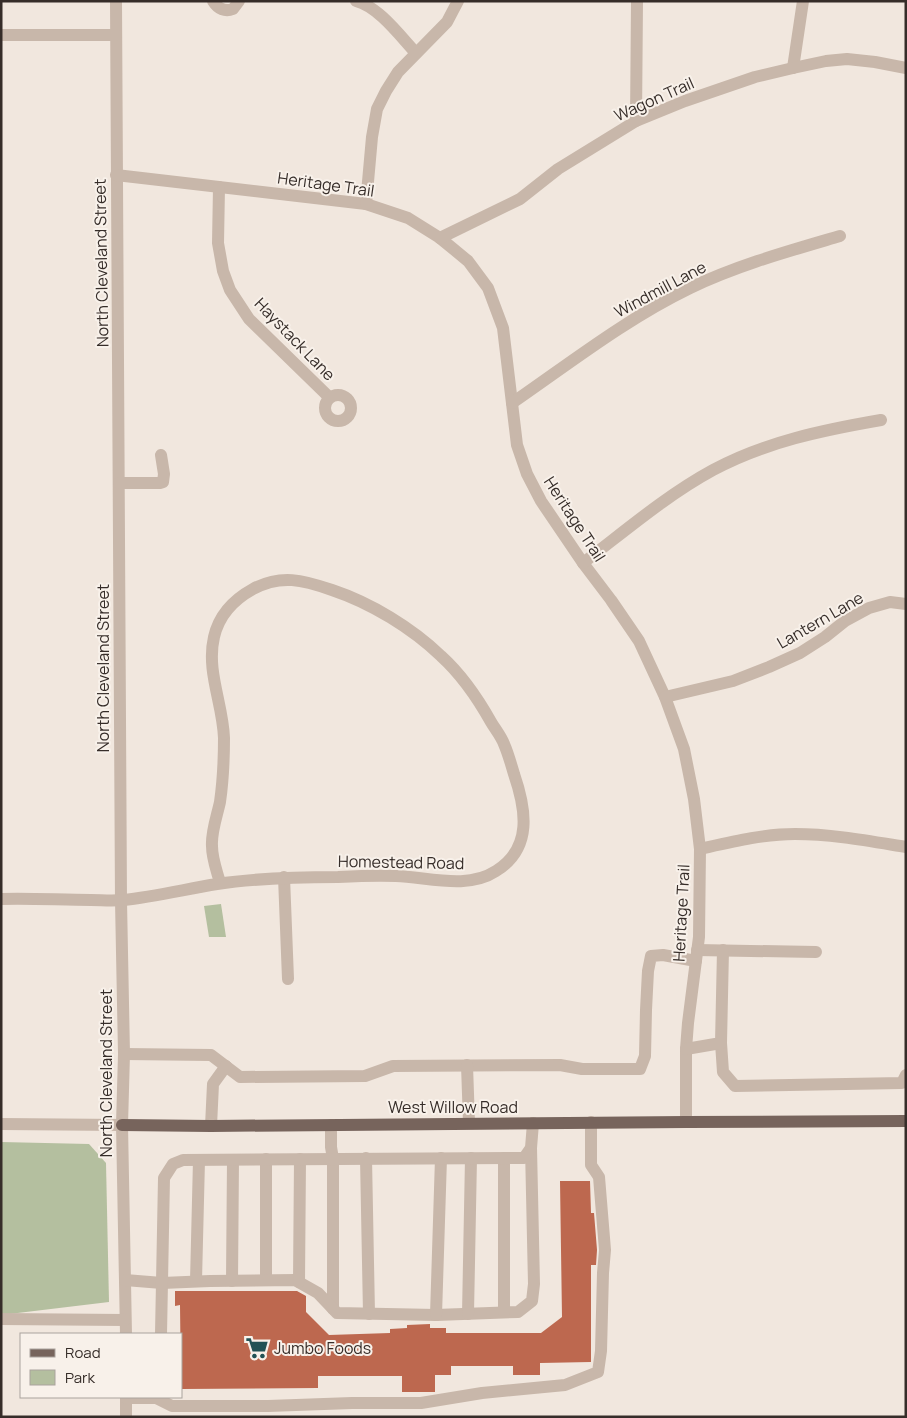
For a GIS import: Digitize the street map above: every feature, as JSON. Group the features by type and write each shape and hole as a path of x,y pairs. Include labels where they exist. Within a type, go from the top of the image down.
{"main road":[{"name":"West Willow Road","path":"122,1125 906,1121"}],"street":[{"name":"North Cleveland Street","path":"116,1 121,901 124,1054 122,1125 126,1333"},
{"path":"213,1 216,6 224,10 233,9 239,1"},
{"path":"356,1 363,3 382,17 416,53"},
{"path":"366,204 372,137 377,109 398,72 447,22 458,1"},
{"path":"636,121 637,1"},
{"path":"793,68 803,1"},
{"path":"1,34 116,35"},
{"name":"Wagon Trail","path":"440,238 520,199 558,169 636,121 685,100 722,87 793,68 826,62 847,59 906,68"},
{"name":"Heritage Trail","path":"116,175 366,204 408,218 440,238 468,261 488,288 502,328 517,445 526,474 541,501 639,642 665,696 684,749 694,799 700,849 699,938 686,1049 686,1122"},
{"name":"Haystack Lane","path":"219,187 218,243 223,271 230,290 248,319 329,397"},
{"name":"Windmill Lane","path":"512,403 613,332 646,311 690,288 778,254 840,236"},
{"path":"583,563 683,488 714,470 752,453 808,434 880,420"},
{"path":"119,483 160,484 163,482 164,474 161,455"},
{"name":"Homestead Road","path":"1,899 121,901 220,883 284,877 395,876 469,881 496,872 517,851 522,839 524,807 503,742 474,692 440,654 399,623 354,597 308,582 278,580 248,591 225,609 214,638 212,654 224,735 221,792 212,840 214,859 220,883"},
{"name":"Lantern Lane","path":"665,696 733,681 800,653 845,621 869,608 890,602 906,604"},
{"path":"700,849 756,837 794,834 833,835 906,847"},
{"path":"284,877 288,979"},
{"path":"723,950 721,1043 723,1072 735,1086 902,1083 906,1075"},
{"path":"124,1054 211,1055 240,1077 365,1076 393,1066 560,1065 582,1069 640,1069 646,1056 647,990 651,956 697,956 723,950 816,952"},
{"path":"686,1049 721,1043"},
{"path":"467,1065 469,1124"},
{"path":"211,1126 213,1084 226,1066"},
{"path":"159,1398 172,1406 421,1403 482,1393 565,1385 598,1372 601,1351 605,1250 599,1177 591,1165 591,1122"},
{"path":"125,1280 162,1283 296,1280 318,1293 337,1314 436,1315 518,1312 532,1301 534,1284 531,1148 533,1123"},
{"name":"West Willow Road","path":"1,1124 122,1125"},
{"path":"331,1125 333,1158 333,1309"},
{"path":"161,1333 164,1178 173,1164 183,1160 524,1158 531,1148"},
{"path":"366,1158 369,1314"},
{"path":"436,1315 441,1158"},
{"path":"468,1314 471,1158"},
{"path":"504,1158 504,1312"},
{"path":"266,1159 266,1280"},
{"path":"299,1282 300,1159"},
{"path":"196,1281 199,1160"},
{"path":"232,1280 233,1160"},
{"path":"1,1319 126,1320"},
{"path":"126,1398 126,1417"}],"green space":[{"path":"221,904 226,937 209,937 204,906"},
{"path":"1,1142 89,1144 106,1163 109,1302 1,1315"}],"building":[{"path":"560,1181 590,1181 591,1213 594,1213 597,1250 596,1265 591,1265 591,1362 540,1363 540,1375 513,1375 513,1366 451,1366 451,1375 435,1375 435,1392 402,1392 402,1376 318,1376 318,1388 182,1389 180,1305 175,1306 175,1291 297,1291 306,1296 306,1312 329,1335 390,1333 390,1329 407,1328 407,1325 430,1324 430,1328 446,1328 446,1333 541,1333 562,1317"}],"place":[{"name":"Jumbo Foods","path":"257,1348"}]}
